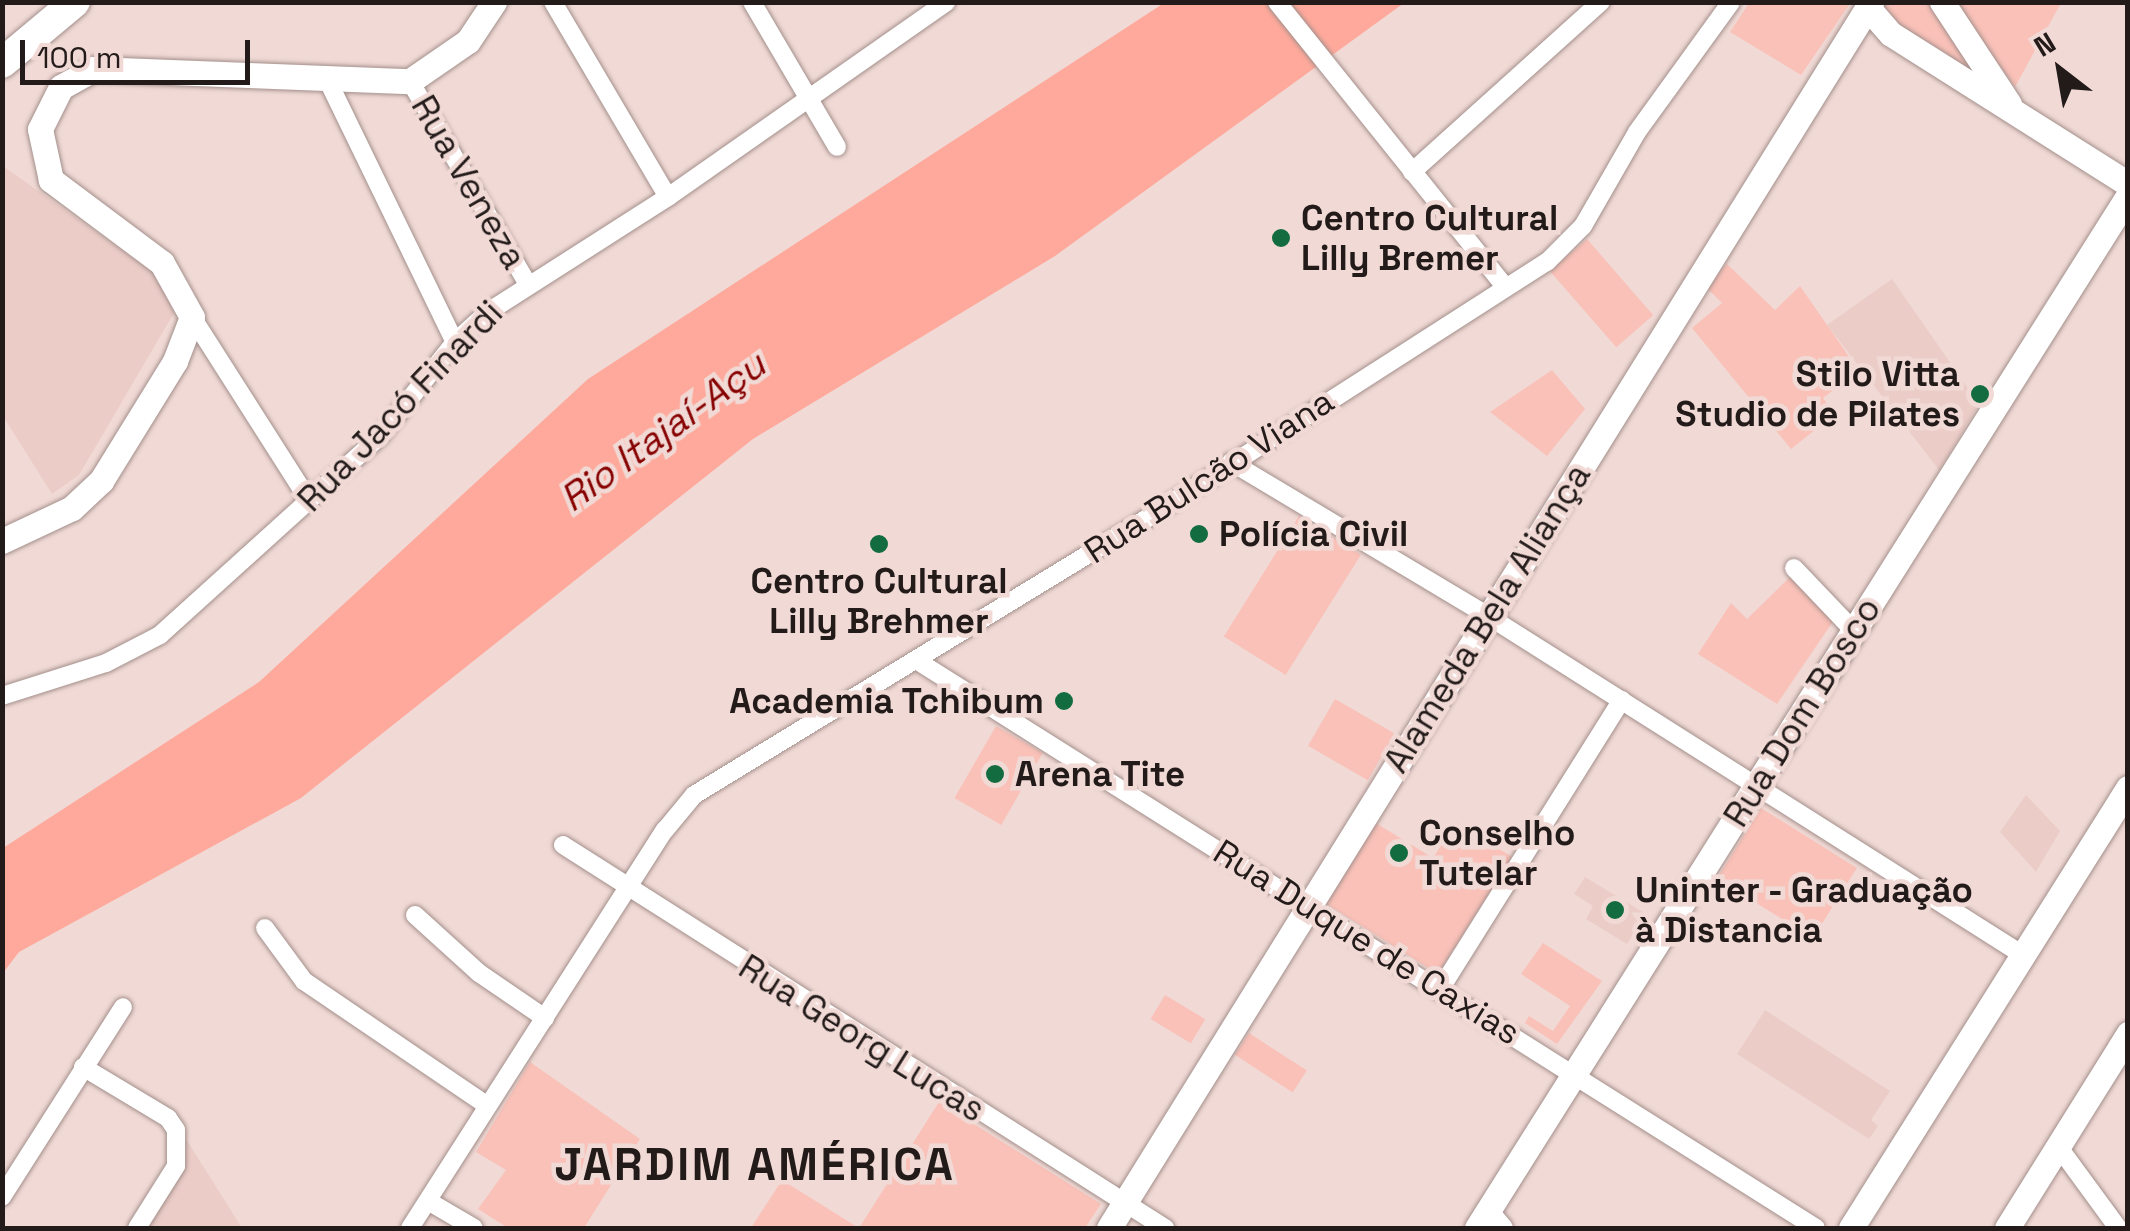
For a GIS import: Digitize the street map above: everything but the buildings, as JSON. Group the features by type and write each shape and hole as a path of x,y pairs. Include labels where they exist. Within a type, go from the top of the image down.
{"highway":[{"path":"2,63 76,2"}],"street":[{"path":"308,501 192,317 162,262 51,180 39,146 52,100 72,78 92,68 328,81 410,80 460,48 494,2"},
{"path":"554,2 668,197"},
{"path":"752,2 837,147"},
{"name":"Rua Jacó Finardi","path":"2,696 106,664 160,635 399,416 455,342 527,283 668,197 946,2"},
{"path":"1277,2 1505,287"},
{"path":"1412,172 1601,2"},
{"name":"Rua Bulcão Viana","path":"410,1228 627,888 694,796 1560,252 1583,226 1632,141 1731,2"},
{"path":"1942,2 2015,112"},
{"path":"1868,5 1891,34 2128,184"},
{"name":"Alameda Bela Aliança","path":"1109,1228 1868,5"},
{"path":"1850,39 1891,34"},
{"name":"Rua Veneza","path":"410,80 527,283"},
{"path":"328,81 455,342"},
{"name":"Rua Dom Bosco","path":"1490,1222 1575,1073 2128,196"},
{"path":"2,541 72,508 102,482 175,361 192,317"},
{"path":"1231,462 1488,616 2023,955"},
{"path":"1794,568 1854,631"},
{"name":"Rua Duque de Caxias","path":"916,660 1816,1228"},
{"path":"1441,988 1622,700"},
{"path":"1851,1228 2128,788"},
{"name":"Rua Georg Lucas","path":"562,845 1165,1228"},
{"path":"415,915 480,973 544,1018"},
{"path":"265,928 304,981 488,1106"},
{"path":"2,1197 123,1007"},
{"path":"2008,1228 2128,1034"},
{"path":"83,1067 168,1118 176,1130 176,1166 136,1228"},
{"path":"2058,1146 2118,1228"},
{"path":"428,1200 474,1228"}],"shaded area":[{"path":"1877,2 1935,3 1999,93 1897,32"},
{"path":"1749,3 1849,5 1801,75 1730,32"},
{"path":"1953,3 2061,3 2015,87"},
{"path":"3,166 158,276 174,313 79,475 52,494 3,416"},
{"path":"1587,239 1653,315 1616,347 1550,271"},
{"path":"1727,264 1775,310 1800,286 1859,371 1823,398 1835,414 1791,449 1692,328 1722,303 1705,286"},
{"path":"1892,279 1979,404 1939,470 1827,325"},
{"path":"1552,370 1585,409 1547,456 1490,412"},
{"path":"1299,516 1361,555 1286,675 1224,636"},
{"path":"1793,574 1834,620 1777,704 1698,654 1731,603 1747,619"},
{"path":"1335,699 1395,733 1368,780 1308,746"},
{"name":"Arena Tite","path":"996,726 1043,753 1001,825 954,798"},
{"path":"2026,795 2060,831 2036,872 2000,832"},
{"path":"1761,808 1857,868 1813,938 1717,878"},
{"path":"1374,822 1433,858 1456,822 1512,857 1438,974 1325,903"},
{"name":"Uninter - Graduação à Distancia","path":"1585,877 1646,914 1627,944 1586,919 1593,906 1574,894"},
{"path":"1543,943 1602,981 1557,1044 1525,1023 1529,1016 1553,1031 1570,1006 1521,974"},
{"path":"1165,995 1205,1019 1191,1043 1151,1019"},
{"path":"1765,1010 1890,1091 1871,1120 1878,1126 1869,1139 1737,1054"},
{"path":"1249,1033 1307,1071 1293,1092 1235,1055"},
{"path":"530,1062 640,1139 584,1228 508,1228 478,1209 506,1170 476,1152"},
{"path":"939,1102 1101,1204 1085,1228 859,1228"},
{"path":"186,1139 242,1228 146,1228 178,1174"},
{"path":"782,1180 859,1228 751,1228"}],"water":[{"name":"Rio Itajaí-Açu","path":"1164,3 1404,3 1055,256 753,439 301,798 19,952 3,973 3,848 259,682 588,379"}],"place":[{"name":"Centro Cultural Lilly Bremer","path":"1281,238"},
{"name":"Stilo Vitta Studio de Pilates","path":"1980,394"},
{"name":"Polícia Civil","path":"1199,534"},
{"name":"Centro Cultural Lilly Brehmer","path":"879,544"},
{"name":"Academia Tchibum","path":"1064,701"},
{"name":"Arena Tite","path":"995,774"},
{"name":"Conselho Tutelar","path":"1399,853"},
{"name":"Uninter - Graduação à Distancia","path":"1615,910"}],"district":[{"name":"JARDIM AMÉRICA","path":"755,1165"}]}
